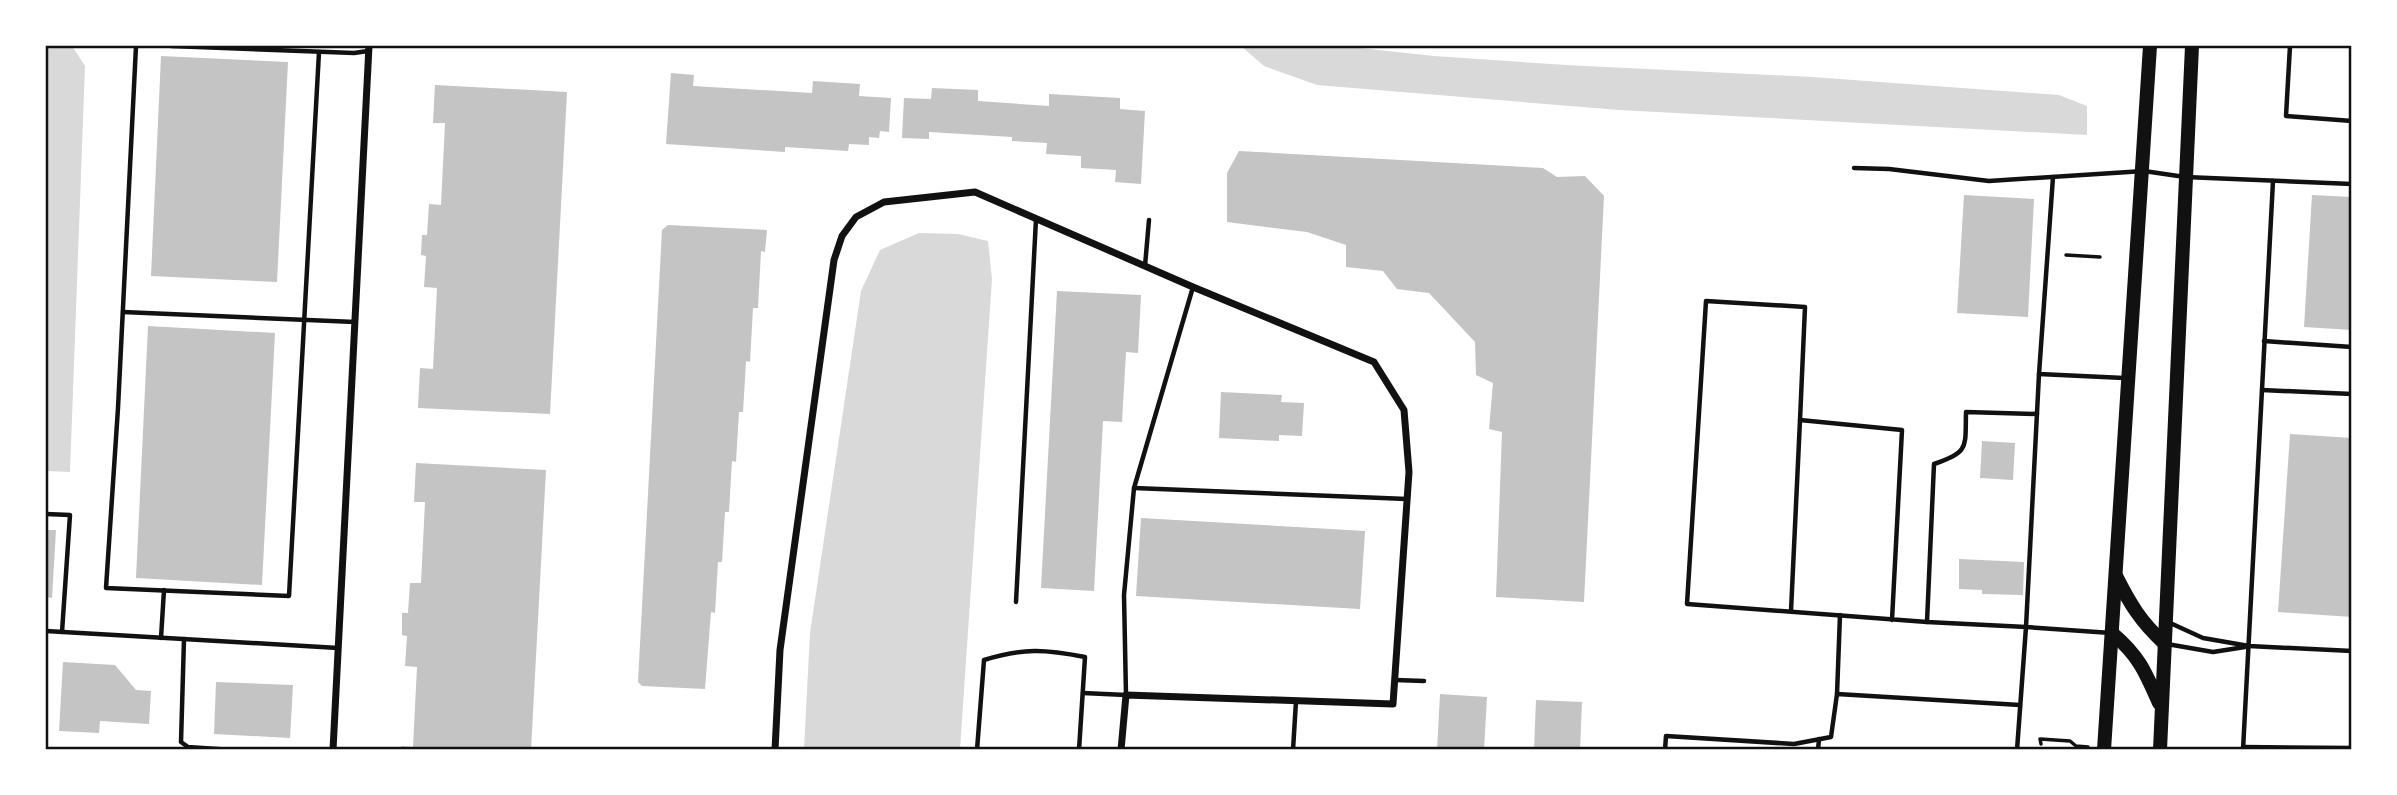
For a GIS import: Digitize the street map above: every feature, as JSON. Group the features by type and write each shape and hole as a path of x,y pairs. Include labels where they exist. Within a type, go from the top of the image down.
{"main road":[{"path":"2104,750 2144,172 2150,46"},
{"path":"2160,750 2192,46"},
{"path":"2116,576 2146,627 2164,643"},
{"path":"2112,633 2132,650 2145,670 2161,707"}],"street":[{"path":"333,750 369,48"},
{"path":"775,750 780,650 834,260 842,236 856,217 884,202 975,192 1145,267 1374,362 1404,410 1409,472 1393,704 1126,695 1121,750"}],"lane":[{"path":"136,46 106,587 289,596 319,52"},
{"path":"171,46 354,53 369,48"},
{"path":"2290,46 2286,116 2351,121"},
{"path":"1854,168 1889,169 1989,181 2144,172 2185,177 2351,184"},
{"path":"2017,750 2053,177"},
{"path":"2273,181 2243,748 2351,748"},
{"path":"1016,602 1036,219"},
{"path":"1145,267 1149,220"},
{"path":"1083,694 1126,695 1124,595 1134,488 1193,287"},
{"path":"1791,612 1805,307 1706,301 1687,604 1892,620 2112,633"},
{"path":"122,312 355,322"},
{"path":"2264,341 2351,347"},
{"path":"2039,374 2130,379"},
{"path":"2262,390 2351,394"},
{"path":"1927,622 1934,464 1956,456 1965,443 1966,412 2037,414"},
{"path":"1800,420 1902,430 1892,620"},
{"path":"1134,488 1407,499"},
{"path":"46,514 70,515 62,632"},
{"path":"161,638 164,590"},
{"path":"1665,750 1666,736 1794,744 1831,737 1837,694 1840,615"},
{"path":"2165,620 2203,638 2249,646 2351,650"},
{"path":"46,631 338,648"},
{"path":"184,639 181,742 188,747 232,750"},
{"path":"2164,643 2213,652 2249,646"},
{"path":"977,750 984,660 1004,654 1043,649 1084,657 1079,750"},
{"path":"1394,680 1423,681"},
{"path":"1837,694 2020,705"},
{"path":"1293,750 1296,701"},
{"path":"1818,750 1819,739"}],"path":[{"path":"2066,254 2100,257"},
{"path":"2041,744 2040,739 2070,741 2076,746 2088,747"}],"shaded area":[{"path":"46,46 72,46 85,66 70,472 46,471"},
{"path":"1241,46 1341,46 1434,56 1812,77 2059,95 2087,106 2087,135 1619,110 1317,85 1264,66"},
{"path":"919,233 958,234 988,241 992,279 960,749 804,749 810,633 861,291 880,250"}],"building":[{"path":"161,56 288,62 277,282 151,276"},
{"path":"671,73 694,75 693,86 812,93 813,81 860,84 859,96 891,98 889,132 880,131 879,138 869,137 869,145 849,144 848,151 785,147 785,152 666,144"},
{"path":"435,85 567,92 550,414 418,408 420,368 433,369 437,288 424,287 426,256 421,255 422,235 427,235 429,204 441,205 445,123 433,123"},
{"path":"932,88 978,90 978,101 1049,106 1049,94 1120,98 1120,109 1145,111 1141,184 1115,182 1116,170 1081,168 1081,156 1046,154 1047,143 1012,141 1012,137 929,132 929,139 902,138 904,98 931,99"},
{"path":"1239,151 1543,168 1557,177 1585,176 1604,196 1584,602 1496,597 1502,432 1489,429 1493,383 1476,375 1475,342 1429,293 1397,289 1383,271 1346,267 1346,245 1307,232 1227,222 1227,173"},
{"path":"1964,195 2034,199 2028,317 1957,313"},
{"path":"2312,195 2352,197 2352,330 2304,327"},
{"path":"668,225 767,230 765,252 761,251 758,308 753,308 750,362 746,361 743,412 739,412 736,462 732,461 729,512 725,512 722,562 718,562 715,613 711,612 705,689 642,686 638,682 662,230"},
{"path":"1057,291 1141,295 1138,353 1126,352 1122,422 1103,421 1094,591 1041,588"},
{"path":"148,326 275,333 262,585 136,578"},
{"path":"1221,392 1282,395 1281,402 1304,403 1302,436 1279,435 1279,441 1219,438"},
{"path":"2290,434 2352,438 2352,617 2278,612"},
{"path":"1982,441 2015,443 2013,480 1980,478"},
{"path":"416,463 546,470 531,750 401,750 401,746 413,747 417,667 405,666 407,636 402,635 402,613 408,613 410,583 421,583 425,502 414,502"},
{"path":"1141,518 1365,531 1360,609 1136,596"},
{"path":"46,530 56,530 52,598 46,597"},
{"path":"1959,559 2024,562 2023,595 1982,594 1982,590 1959,589"},
{"path":"63,662 115,665 136,690 151,691 149,724 100,721 99,733 59,731"},
{"path":"216,682 293,685 290,738 214,734"},
{"path":"1440,694 1487,697 1484,750 1437,750"},
{"path":"1536,700 1582,702 1580,750 1534,750"}]}
